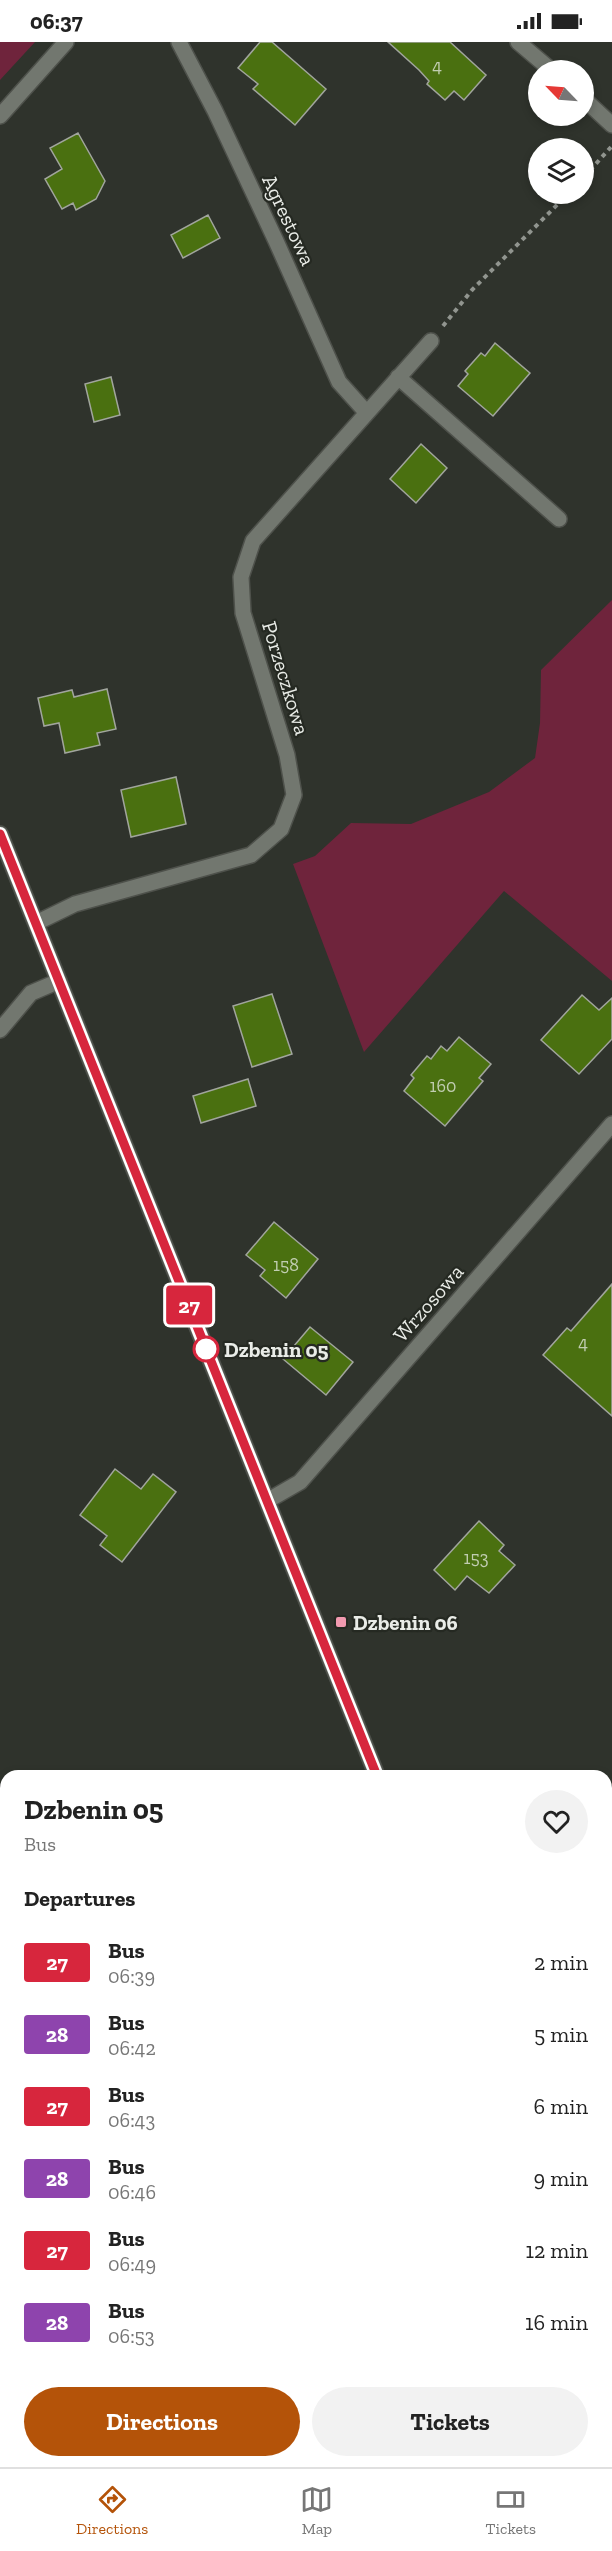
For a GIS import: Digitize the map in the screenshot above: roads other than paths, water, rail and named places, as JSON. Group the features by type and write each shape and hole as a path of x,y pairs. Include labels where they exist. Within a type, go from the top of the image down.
{"street":[{"path":"0,116 66,42"},
{"name":"Agrestowa","path":"179,42 251,187 339,382 366,412"},
{"path":"518,42 539,60"},
{"path":"594,108 612,125"},
{"name":"Porzeczkowa","path":"36,923 75,903 251,855 281,829 294,795 287,755 243,613 241,577 253,541 431,341"},
{"path":"398,376 559,519"},
{"path":"0,834 375,1770"},
{"path":"0,1030 31,993 59,981"},
{"name":"Wrzosowa","path":"267,1501 300,1482 612,1124"}],"place":[{"name":"Dzbenin 05","path":"206,1349"},
{"name":"Dzbenin 06","path":"341,1622"}]}
